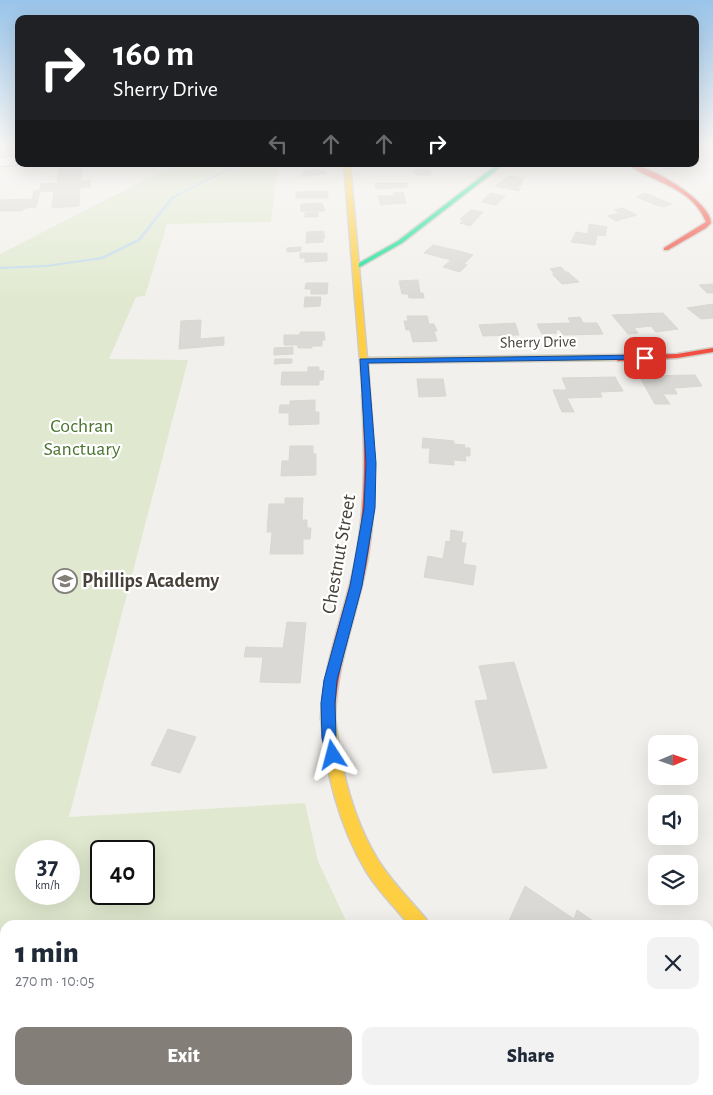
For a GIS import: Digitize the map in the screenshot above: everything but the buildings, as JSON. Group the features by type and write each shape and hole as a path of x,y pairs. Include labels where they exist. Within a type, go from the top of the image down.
{"street":[{"name":"Chestnut Street","path":"350,198 371,463 369,508 356,586 331,680 328,703 329,738 350,820 372,865 416,920"},
{"path":"356,267 400,242 455,198"},
{"path":"666,249 704,227 709,222 708,213 692,198"},
{"name":"Sherry Drive","path":"363,361 645,358 693,354 713,350"}],"green space":[{"name":"Cochran Sanctuary","path":"109,198 274,198 271,222 167,224 145,296 136,297 109,359 188,360 69,817 305,803 318,861 346,920 0,920 0,254"}],"waterway":[{"path":"0,268 46,266 102,258 139,240 172,198"}],"traffic: fast":[{"path":"356,267 400,242 457,198"}],"traffic: slow":[{"path":"350,198 366,395"},
{"path":"363,361 618,358"},
{"path":"328,718 333,754 342,794 356,833 377,873 416,920"}],"traffic: jam":[{"path":"666,249 704,227 709,222 705,212 692,198"},
{"path":"618,358 677,356 713,350"},
{"path":"328,718 331,679 335,659 357,581 365,541 369,478 366,395"}],"place":[{"name":"Phillips Academy","path":"65,581"}],"route":[{"path":"333,755 329,738 328,703 331,680 356,586 369,508 371,463 363,361 645,358"}]}
